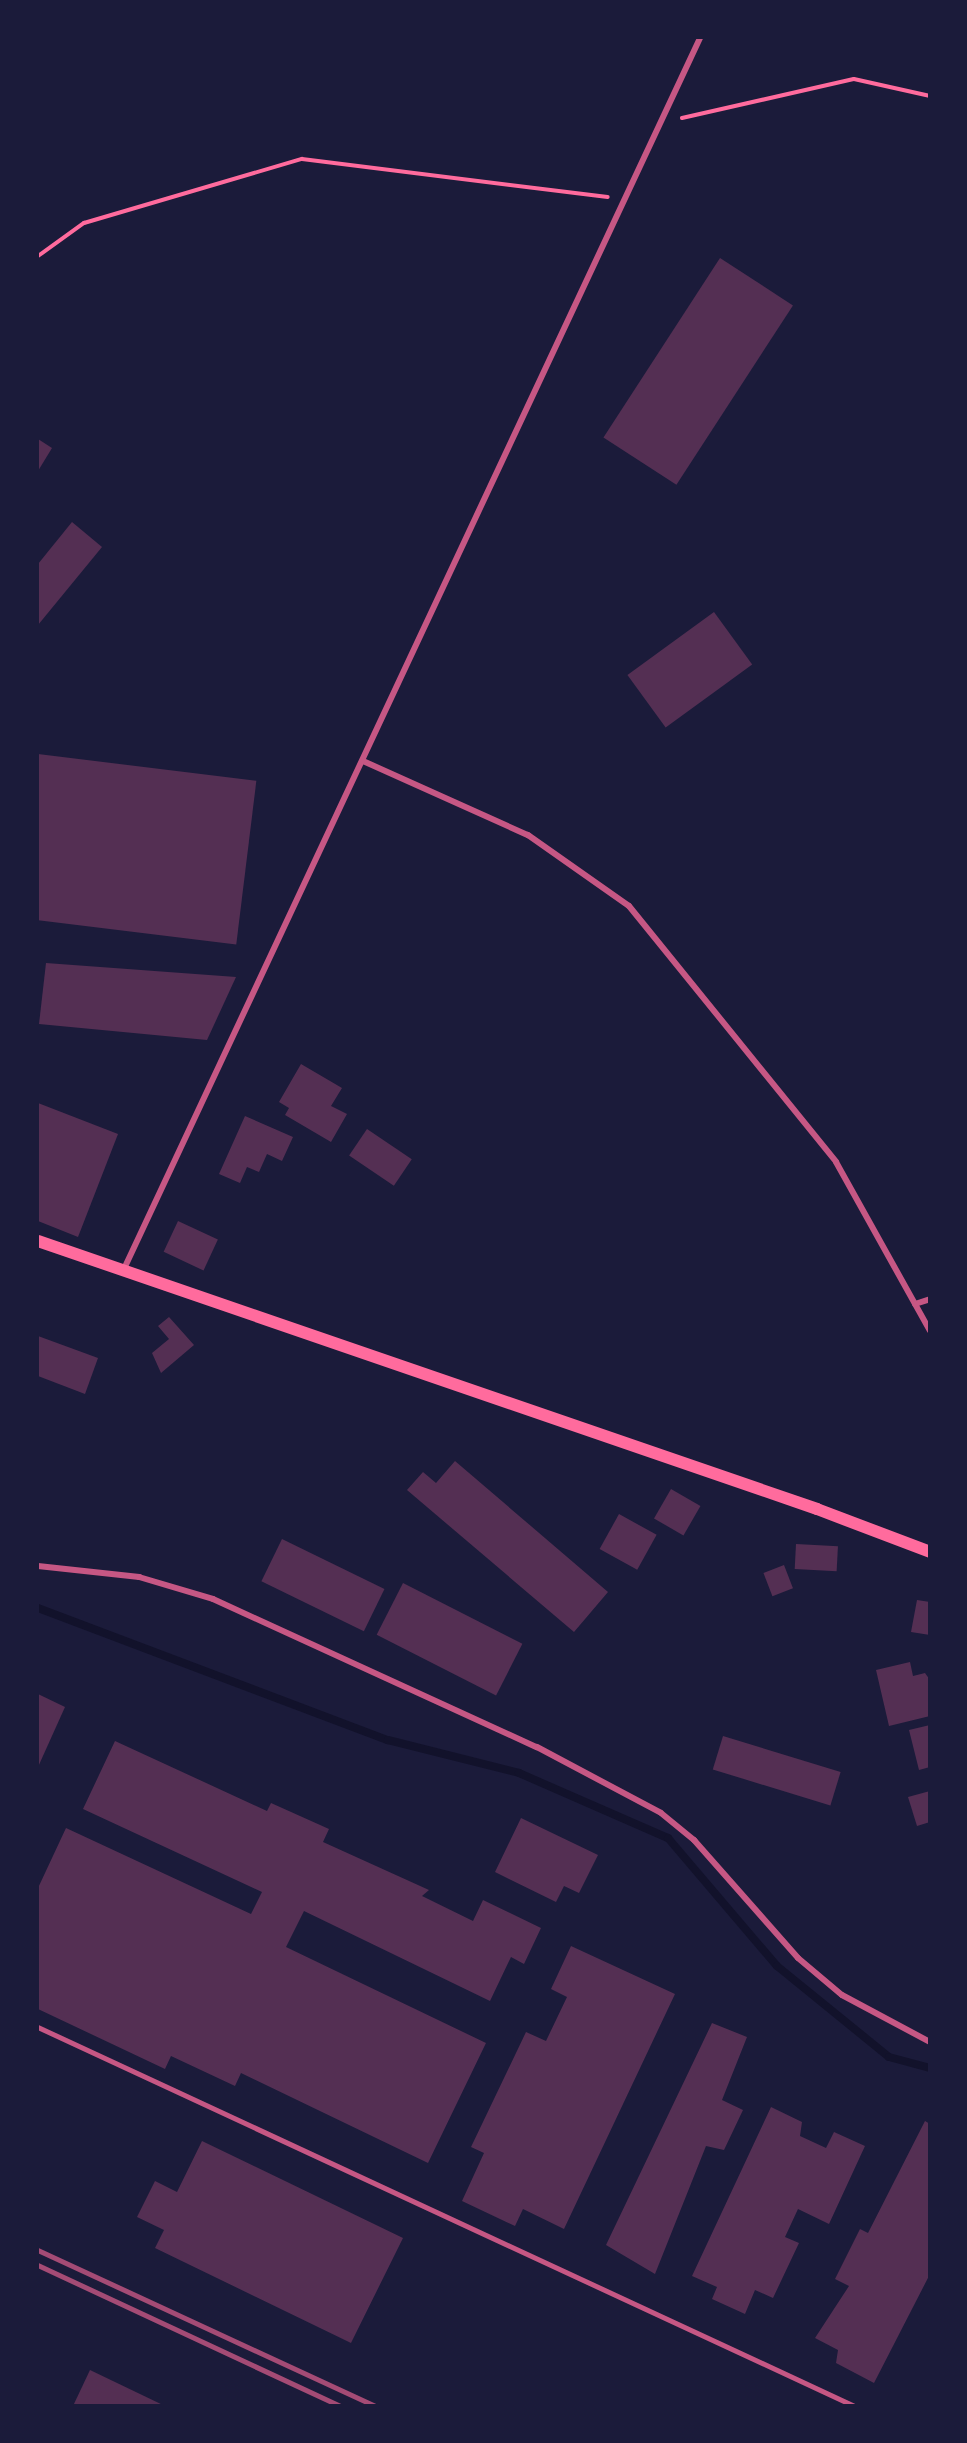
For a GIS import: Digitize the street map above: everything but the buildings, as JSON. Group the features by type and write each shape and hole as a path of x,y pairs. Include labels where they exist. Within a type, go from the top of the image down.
{"main road":[{"path":"38,1241 817,1509 930,1552"}],"street":[{"path":"123,1271 700,38"},
{"path":"363,760 528,835 629,906 836,1162 930,1331"},
{"path":"915,1304 930,1299"},
{"path":"38,1566 139,1577 213,1599 537,1747 661,1813 694,1840 798,1958 842,1995 930,2042"}],"lane":[{"path":"38,2027 855,2406"}],"path":[{"path":"661,123 854,79 930,96"},
{"path":"38,256 84,223 302,159 625,200"}],"waterway":[{"path":"38,1608 388,1740 519,1773 668,1838 777,1966 889,2057 930,2068"}],"railway":[{"path":"38,2250 376,2406"},
{"path":"38,2265 341,2406"}]}
